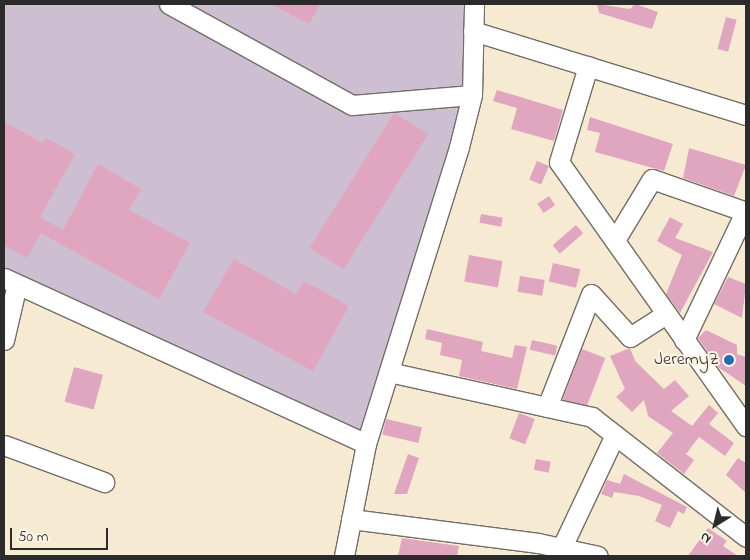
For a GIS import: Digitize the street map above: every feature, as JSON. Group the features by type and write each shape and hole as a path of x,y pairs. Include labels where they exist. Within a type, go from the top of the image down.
{"street":[{"path":"170,4 352,105 472,96"},
{"path":"344,556 366,444 472,96 474,4"},
{"path":"473,31 746,115"},
{"path":"588,66 559,162 746,426"},
{"path":"615,240 652,179 745,212 684,340"},
{"path":"4,340 11,281 366,444"},
{"path":"547,407 591,294 630,337 666,314"},
{"path":"389,372 592,417 746,537"},
{"path":"561,549 615,435"},
{"path":"4,445 104,482"},
{"path":"351,519 598,556"}],"shaded area":[{"path":"4,4 467,4 466,118 366,444 18,285 4,340"}],"building":[{"path":"271,4 320,4 309,24"},
{"path":"597,4 630,9 635,4 658,12 652,29 599,13"},
{"path":"726,17 737,20 728,52 717,49"},
{"path":"497,90 563,110 554,141 511,129 517,108 493,101"},
{"path":"394,113 428,134 344,269 310,248"},
{"path":"590,117 673,144 664,171 595,152 600,133 587,130"},
{"path":"4,122 43,143 46,138 75,154 40,217 63,230 98,164 141,189 129,210 190,243 159,299 41,233 27,258 4,245"},
{"path":"689,148 746,165 734,196 683,178"},
{"path":"537,161 549,166 541,184 529,179"},
{"path":"549,196 555,205 544,213 537,204"},
{"path":"481,214 503,218 501,227 479,223"},
{"path":"670,217 683,224 675,238 713,252 680,313 666,294 682,255 657,241"},
{"path":"576,225 583,233 560,254 553,245"},
{"path":"469,255 502,261 498,287 464,282"},
{"path":"234,259 296,294 304,281 349,306 313,371 203,312"},
{"path":"553,263 580,269 576,288 549,282"},
{"path":"520,276 545,280 542,296 517,292"},
{"path":"728,277 746,284 742,318 714,304"},
{"path":"427,329 483,342 481,351 512,358 515,345 527,347 517,389 459,376 462,360 440,355 442,343 425,339"},
{"name":"JeremyZ","path":"706,330 737,345 737,354 746,357 746,386 718,367 698,338"},
{"path":"532,340 557,346 555,356 530,350"},
{"path":"630,348 635,361 664,389 675,380 689,396 671,411 692,426 709,405 718,413 709,424 734,443 725,456 699,437 686,454 694,460 684,474 657,453 673,433 648,416 644,400 632,412 616,397 625,389 610,356"},
{"path":"582,349 605,358 586,408 563,399"},
{"path":"74,367 103,375 94,410 65,402"},
{"path":"519,413 535,419 525,444 509,438"},
{"path":"386,419 422,427 418,443 382,435"},
{"path":"408,454 419,458 407,494 394,494"},
{"path":"738,458 746,463 746,493 726,475"},
{"path":"536,459 551,462 549,473 534,470"},
{"path":"624,474 687,507 684,514 678,511 670,528 655,521 662,505 639,496 614,492 612,498 601,494 607,480 620,484"},
{"path":"708,528 727,541 723,546 738,556 688,556"},
{"path":"402,538 459,546 457,556 398,556"}],"place":[{"name":"JeremyZ","path":"729,360"}]}
